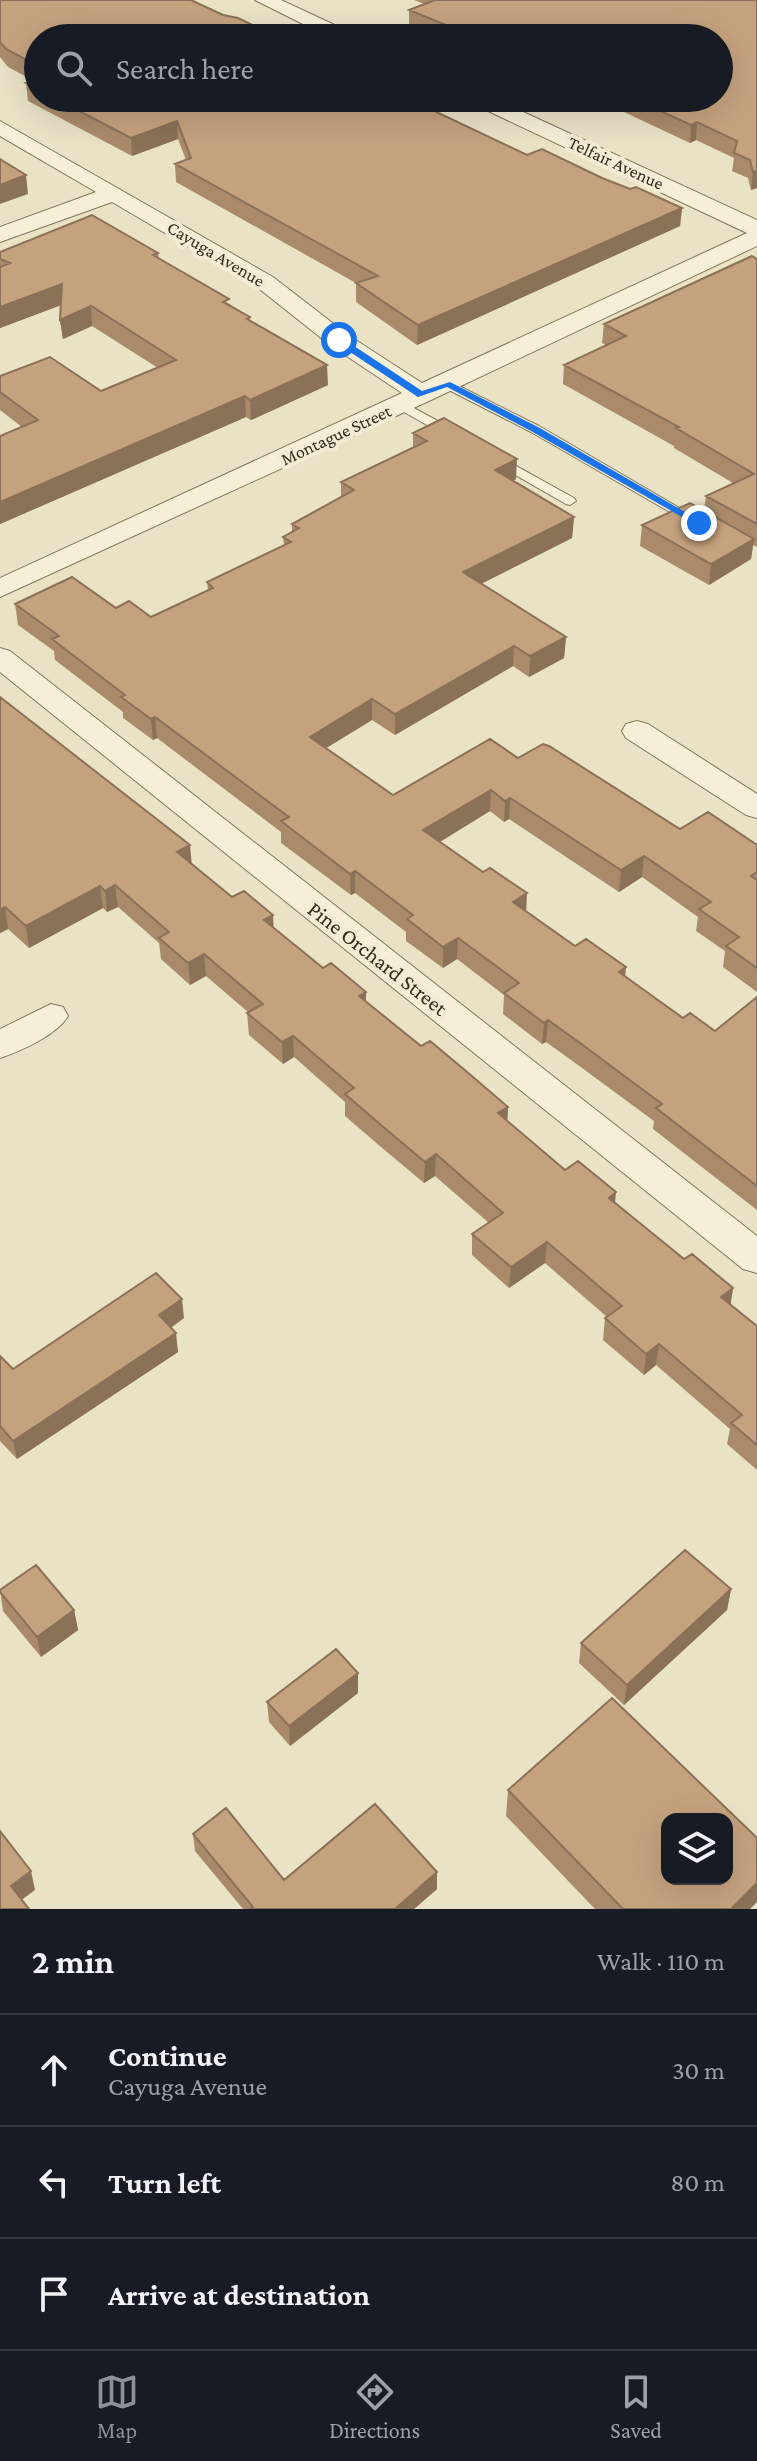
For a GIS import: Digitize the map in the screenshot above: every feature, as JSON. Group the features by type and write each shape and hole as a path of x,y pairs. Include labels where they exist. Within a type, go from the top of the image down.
{"street":[{"path":"265,0 317,24"},
{"name":"Telfair Avenue","path":"506,112 757,229"},
{"name":"Cayuga Avenue","path":"0,127 265,282 411,400"},
{"path":"0,235 112,194"},
{"name":"Montague Street","path":"0,589 447,384 757,237"},
{"name":"Pine Orchard Street","path":"0,657 757,1258"},
{"path":"637,731 757,808"},
{"path":"0,1045 51,1016"}],"lane":[{"path":"447,384 535,429 712,530"},
{"path":"411,400 466,442"},
{"path":"492,457 570,501"}],"building":[{"path":"0,0 191,0 251,24 24,24 24,59 0,42"},
{"path":"435,0 757,0 757,171 753,172 750,160 734,153 737,141 697,122 691,125 663,112 733,112 733,24 444,24 409,10"},
{"path":"81,112 436,112 527,155 542,149 602,178 630,189 636,187 682,208 418,325 356,283 378,276 175,164 191,158 177,121 131,138"},
{"path":"0,159 26,175 0,185"},
{"path":"92,215 229,299 223,302 250,317 247,319 327,365 250,400 245,396 0,502 0,436 38,420 0,392 0,376 50,357 101,391 176,360 91,306 60,320 62,284 0,307 0,267 10,263 0,259 0,252"},
{"path":"752,256 757,259 757,524 706,496 754,474 676,428 679,427 564,365 626,336 604,324"},
{"path":"444,418 517,459 495,470 574,517 463,572 566,637 530,656 514,646 395,714 372,699 310,737 393,795 490,739 518,758 543,744 680,829 708,812 757,845 757,872 751,876 757,880 757,968 726,946 739,937 699,909 711,902 644,856 621,870 510,798 505,801 491,790 423,830 483,872 490,868 527,893 513,902 575,946 586,939 626,967 619,972 683,1018 690,1013 715,1031 757,997 757,1186 656,1108 662,1104 548,1020 544,1023 504,993 519,983 458,938 443,947 407,919 413,915 355,871 350,874 281,821 289,817 155,717 151,719 121,697 125,695 52,639 59,636 15,604 72,577 116,608 129,601 151,617 213,588 207,582 291,542 283,537 299,528 292,524 354,490 341,482 427,441 413,433"},
{"path":"690,503 754,539 711,564 642,525"},
{"path":"0,697 190,845 177,852 232,897 244,891 273,915 264,920 323,968 331,963 366,992 359,996 421,1046 430,1041 466,1071 508,1107 498,1113 565,1170 578,1161 616,1192 609,1198 684,1259 692,1254 733,1288 721,1297 757,1326 757,1445 731,1423 742,1415 659,1344 646,1354 605,1318 622,1306 547,1242 511,1267 472,1234 503,1213 436,1154 425,1162 381,1125 345,1094 354,1088 293,1036 282,1042 247,1013 263,1004 204,954 188,963 159,938 169,932 115,885 105,891 100,886 26,926 5,907 0,910"},
{"path":"156,1273 182,1299 159,1315 176,1333 13,1441 0,1426 0,1356 13,1369"},
{"path":"685,1550 731,1589 627,1685 581,1643"},
{"path":"36,1565 74,1610 37,1637 0,1592"},
{"path":"336,1649 358,1673 289,1726 267,1702"},
{"path":"612,1698 731,1813 661,1813 661,1885 733,1885 733,1815 757,1838 757,1883 731,1909 623,1909 508,1790"},
{"path":"375,1804 437,1872 395,1909 250,1909 253,1907 193,1834 226,1808 284,1880"},
{"path":"0,1831 31,1871 11,1886 29,1909 0,1909"}],"route":[{"path":"339,340 422,395 447,384 535,429 699,523"}]}
